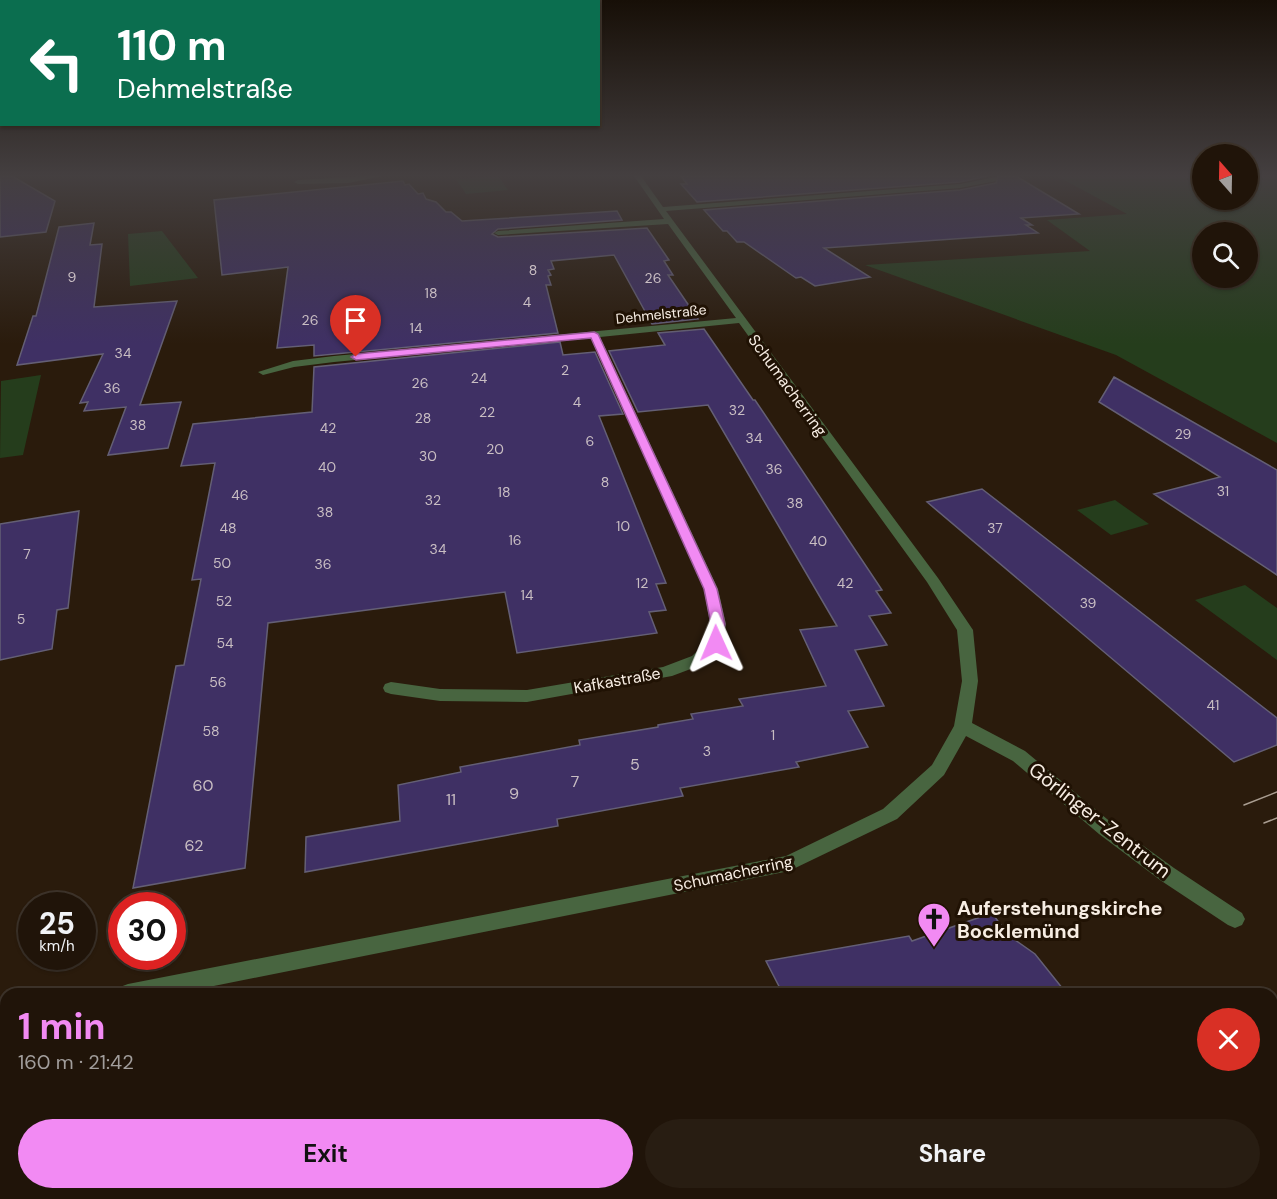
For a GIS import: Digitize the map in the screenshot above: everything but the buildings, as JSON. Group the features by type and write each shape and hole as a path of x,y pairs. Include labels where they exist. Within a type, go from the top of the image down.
{"street":[{"path":"498,233 508,232"},
{"name":"Schumacherring","path":"157,988 789,863 890,814 938,770 963,726 970,681 965,630 933,580 677,232"},
{"name":"Dehmelstraße","path":"263,372 293,364 334,359 741,320"},
{"name":"Kafkastraße","path":"391,688 440,694 526,696 666,672 698,660 716,643 718,624 711,589 594,334"},
{"name":"Görlinger-Zentrum","path":"963,726 1019,756 1115,835 1167,874 1235,919"}],"green space":[{"path":"163,232 198,278 130,286 128,234"},
{"path":"1064,232 1192,232 1192,288 1258,288 1258,232 1277,232 1277,443 1116,355 865,265 1090,251"},
{"path":"41,375 23,455 0,458 1,381"},
{"path":"1115,500 1149,524 1111,535 1077,510"},
{"path":"1245,585 1277,608 1277,660 1195,600"}],"tram line":[{"path":"1244,805 1277,792"},
{"path":"1264,823 1277,818"}],"place":[{"name":"Auferstehungskirche Bocklemünd","path":"934,948"}],"route":[{"path":"356,357 594,334 711,589 718,624 716,643"}]}
